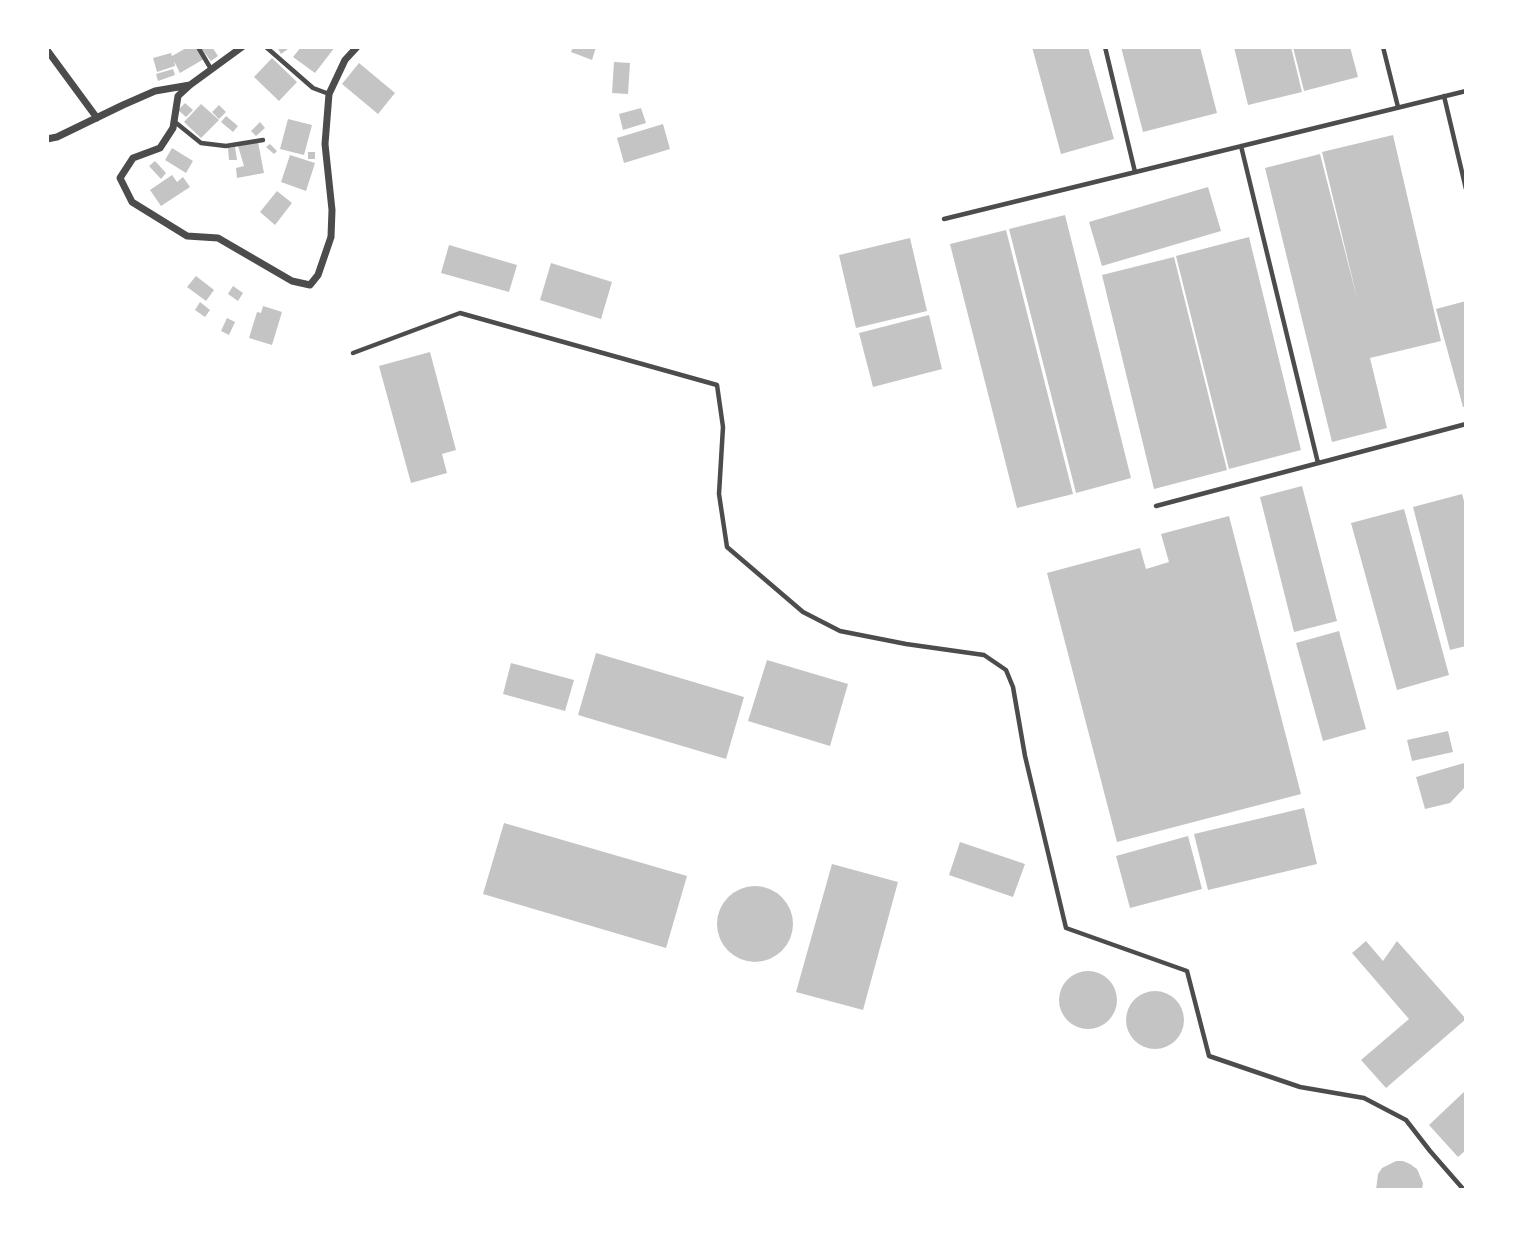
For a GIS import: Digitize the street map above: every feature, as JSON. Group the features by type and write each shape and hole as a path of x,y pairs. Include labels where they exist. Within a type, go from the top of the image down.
{"street":[{"path":"242,47 178,96 173,128 160,148 133,158 120,178 132,202 187,236 218,238 292,281 310,285 318,275 331,237 332,210 325,144 329,94 345,60 357,47"},
{"path":"47,50 97,118"},
{"path":"47,139 57,137 155,91 190,85"}],"lane":[{"path":"198,47 211,69"},
{"path":"266,47 313,88 329,94"},
{"path":"1105,47 1135,172"},
{"path":"1383,47 1398,107"},
{"path":"944,219 1466,91"},
{"path":"1444,96 1466,189"},
{"path":"174,122 201,143 226,146 263,140"},
{"path":"1241,146 1318,463"},
{"path":"353,353 460,313 717,385 723,427 719,494 727,547 803,612 840,631 984,656 1006,670 1013,687 1026,756 1066,928 1187,971 1209,1056 1300,1087 1364,1098 1396,1114 1406,1120 1464,1190"},
{"path":"1156,506 1466,424"}],"building":[{"path":"188,47 197,47 204,59 180,73 174,61 175,66 157,72 153,58 171,53 172,56"},
{"path":"200,47 212,47 218,56 211,61"},
{"path":"277,47 287,47 288,49 281,54"},
{"path":"301,47 335,47 315,73 293,57"},
{"path":"573,47 596,47 592,60 571,52"},
{"path":"1032,47 1088,47 1114,139 1061,154"},
{"path":"1121,47 1200,47 1217,113 1143,132"},
{"path":"1234,47 1291,47 1302,92 1248,105"},
{"path":"1293,47 1350,47 1358,77 1304,91"},
{"path":"272,58 297,82 279,101 254,77"},
{"path":"614,62 630,63 628,94 612,93"},
{"path":"359,63 395,93 378,114 342,84"},
{"path":"173,69 175,75 158,81 156,74"},
{"path":"185,103 193,110 186,117 178,110"},
{"path":"201,104 219,120 201,138 184,122"},
{"path":"219,105 226,112 219,119 212,112"},
{"path":"641,108 646,123 623,130 619,114"},
{"path":"226,116 238,126 233,132 221,122"},
{"path":"288,119 312,125 304,155 280,149"},
{"path":"260,122 265,128 256,136 251,131"},
{"path":"663,124 670,149 624,163 617,138"},
{"path":"1393,135 1441,341 1370,358 1387,428 1332,442 1265,168 1320,154 1358,302 1322,152"},
{"path":"258,142 264,173 237,178 236,168 244,166 238,146"},
{"path":"270,144 277,151 274,154 266,147"},
{"path":"235,147 237,160 229,160 228,148"},
{"path":"172,148 193,161 186,173 165,160"},
{"path":"308,152 315,152 315,159 308,159"},
{"path":"290,155 315,163 306,191 281,182"},
{"path":"155,161 166,173 161,179 149,166"},
{"path":"172,175 177,182 183,177 190,187 161,206 150,190"},
{"path":"1208,187 1221,231 1102,266 1089,222"},
{"path":"277,191 292,203 275,225 260,212"},
{"path":"1065,215 1131,478 1076,493 1009,229"},
{"path":"1006,230 1073,494 1017,508 950,244"},
{"path":"1249,237 1301,450 1229,469 1176,256"},
{"path":"910,238 927,311 856,328 839,255"},
{"path":"449,245 517,265 509,292 441,273"},
{"path":"1174,257 1227,470 1154,489 1102,275"},
{"path":"551,263 612,282 601,319 540,300"},
{"path":"196,276 214,290 206,301 187,287"},
{"path":"233,286 243,293 238,301 228,294"},
{"path":"1466,301 1466,407 1463,407 1436,309"},
{"path":"200,302 210,310 205,317 195,310"},
{"path":"263,306 282,312 272,345 249,338 257,312 261,313"},
{"path":"929,315 942,369 873,387 859,333"},
{"path":"227,318 235,322 229,335 221,331"},
{"path":"430,352 456,450 442,454 447,473 411,483 379,366"},
{"path":"1302,486 1337,621 1294,632 1260,497"},
{"path":"1462,494 1466,508 1466,646 1450,650 1413,507"},
{"path":"1404,509 1449,675 1397,690 1351,523"},
{"path":"1229,516 1301,794 1117,842 1047,573 1140,548 1146,569 1169,562 1161,534"},
{"path":"1339,631 1366,729 1323,741 1296,643"},
{"path":"596,653 744,697 726,759 578,715"},
{"path":"767,660 848,684 830,746 748,721"},
{"path":"511,663 574,680 565,711 503,694"},
{"path":"1448,731 1453,752 1412,761 1407,740"},
{"path":"1464,763 1466,786 1450,803 1425,809 1416,777"},
{"path":"1304,808 1317,864 1208,890 1194,834"},
{"path":"504,823 687,876 666,948 483,894"},
{"path":"1188,836 1202,889 1130,908 1116,856"},
{"path":"960,842 1025,864 1013,897 949,875"},
{"path":"832,864 898,882 863,1010 796,992"},
{"path":"755,886 769,889 782,897 790,910 793,924 790,938 782,951 769,959 755,962 741,959 728,951 720,938 717,924 720,910 728,897 741,889"},
{"path":"1366,941 1383,961 1397,941 1466,1019 1386,1088 1361,1060 1409,1019 1352,953"},
{"path":"1082,971 1094,971 1109,979 1117,994 1117,1006 1109,1021 1094,1029 1082,1029 1067,1021 1059,1006 1059,994 1067,979"},
{"path":"1149,991 1161,991 1176,999 1184,1014 1184,1026 1176,1041 1161,1049 1149,1049 1134,1041 1126,1026 1126,1014 1134,999"},
{"path":"1466,1090 1466,1150 1458,1157 1429,1125"},
{"path":"1396,1161 1403,1161 1417,1169 1423,1183 1422,1190 1376,1190 1378,1174 1382,1168"}]}
